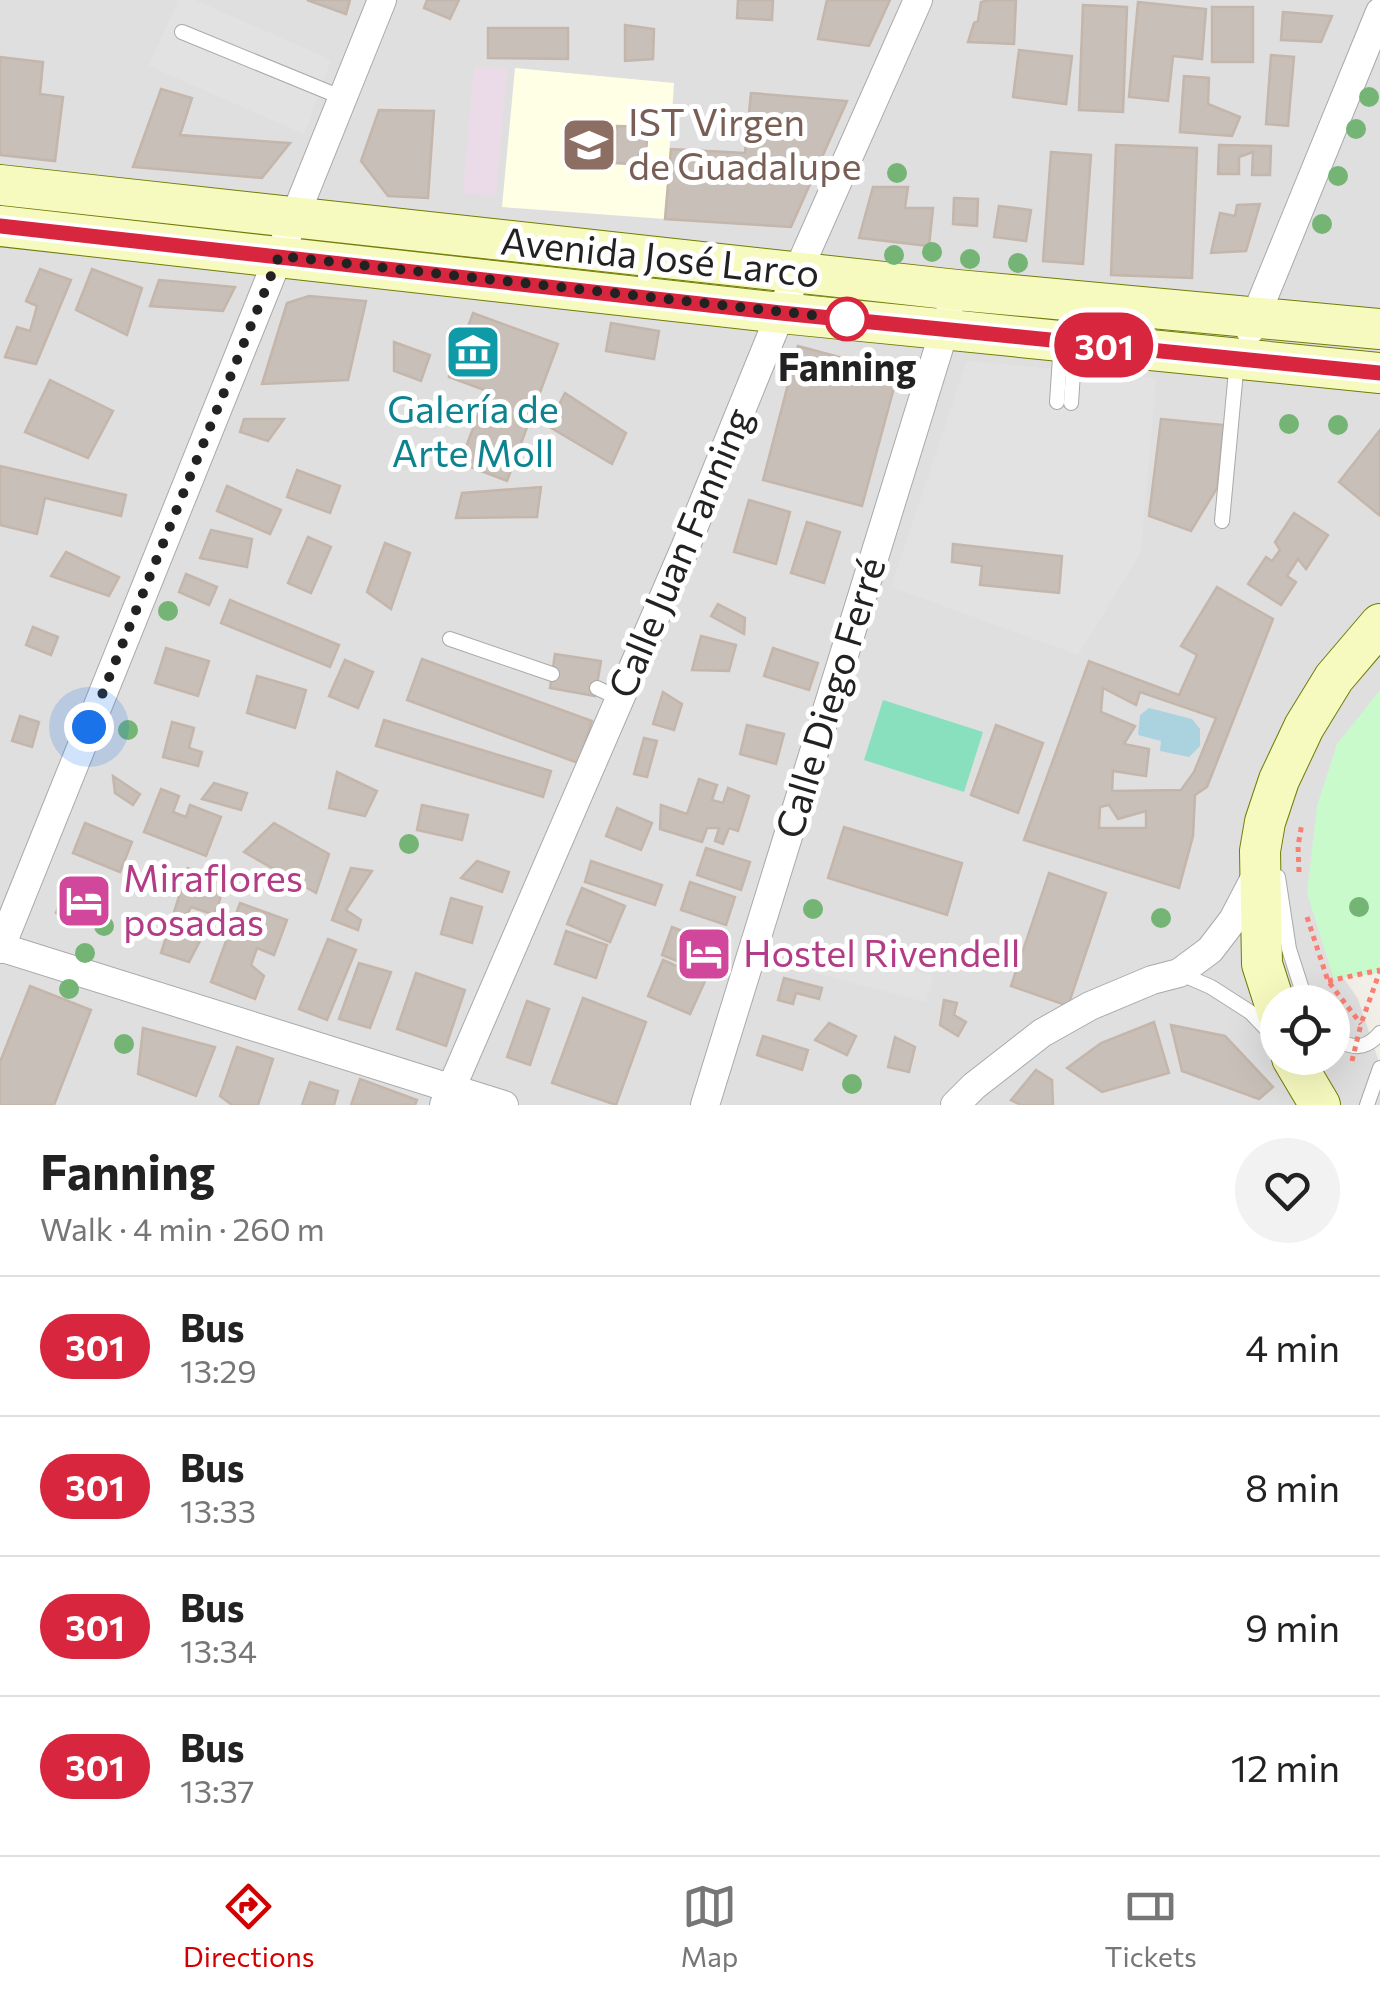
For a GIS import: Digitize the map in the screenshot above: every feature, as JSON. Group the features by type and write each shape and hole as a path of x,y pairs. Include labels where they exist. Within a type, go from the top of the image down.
{"main road":[{"name":"Avenida José Larco","path":"0,185 957,290 1377,328"},
{"name":"Avenida José Larco","path":"0,226 781,313 1380,373"},
{"path":"1269,985 1262,964 1280,873 1260,851 1284,820 1279,780 1304,727 1334,678 1380,624"},
{"path":"1302,1075 1320,1105"}],"street":[{"path":"382,0 0,948 447,1097 504,1105"},
{"name":"Calle Juan Fanning","path":"447,1097 608,693 685,548 797,273 918,0"},
{"path":"1239,359 1376,31"},
{"name":"Calle Diego Ferré","path":"705,1105 957,290"},
{"path":"955,1105 1042,1033 1090,1006 1179,972 1210,950 1232,920 1280,873"}],"lane":[{"path":"182,32 343,98"},
{"path":"1064,402 1068,342"},
{"path":"1222,521 1239,359"},
{"path":"450,639 552,674"},
{"path":"1284,820 1277,872 1290,950 1301,985"},
{"path":"1179,972 1250,1012 1260,1022"},
{"path":"1350,1046 1371,1043 1380,1033"},
{"path":"1367,1105 1380,1068"}],"path":[{"path":"1280,873 1298,846 1284,820"},
{"path":"1305,911 1328,981 1361,1024"},
{"path":"1328,981 1380,970"},
{"path":"1352,1061 1380,970"}],"shaded area":[{"path":"0,0 1380,0 1380,700 1337,968 1349,985 1260,985 1260,1075 1350,1075 1350,987 1358,999 1380,1065 1380,1105 0,1105"},
{"path":"178,0 195,0 331,60 304,134 149,66"},
{"path":"474,67 507,69 496,196 463,193"},
{"name":"IST Virgen de Guadalupe","path":"515,68 674,83 665,219 502,207"},
{"path":"967,361 1156,378 1141,552 1078,655 891,587"},
{"path":"818,946 933,976 926,1002 811,972"}],"green space":[{"path":"1380,690 1380,972 1334,980 1307,893 1317,806 1337,744"},
{"path":"883,700 983,732 964,792 864,760"}],"water":[{"path":"1149,708 1192,719 1200,729 1200,746 1189,757 1160,751 1161,741 1138,735 1140,715"}],"building":[{"path":"307,0 350,0 346,14"},
{"path":"427,0 459,0 450,19 424,8"},
{"path":"738,0 773,0 772,20 737,18"},
{"path":"827,0 890,0 869,46 818,39"},
{"path":"1016,0 1014,44 968,42 978,21 981,2"},
{"path":"1138,2 1206,9 1202,59 1173,56 1168,101 1129,97"},
{"path":"1083,5 1127,7 1123,112 1079,110"},
{"path":"1212,7 1253,7 1253,62 1212,62"},
{"path":"1283,12 1332,16 1321,42 1281,40"},
{"path":"625,25 654,29 653,59 625,61"},
{"path":"488,28 568,28 568,59 488,58"},
{"path":"1019,50 1072,56 1066,104 1013,97"},
{"path":"1271,55 1294,57 1288,126 1266,124"},
{"path":"0,57 43,62 40,94 63,97 55,161 0,155"},
{"path":"1184,76 1209,78 1208,104 1240,117 1232,136 1180,132"},
{"path":"161,89 192,98 180,135 290,143 262,178 133,167"},
{"path":"751,93 847,101 791,227 665,219 671,149 745,153"},
{"path":"379,110 434,111 428,198 388,196 361,161"},
{"path":"617,126 648,127 645,165 615,163"},
{"path":"1116,145 1197,148 1192,278 1111,275"},
{"path":"1219,145 1271,146 1270,175 1252,175 1253,152 1239,157 1239,174 1218,174"},
{"path":"1051,152 1091,155 1083,264 1043,261"},
{"path":"873,187 908,187 905,208 933,208 929,246 859,238"},
{"path":"954,198 978,199 977,226 953,224"},
{"path":"1260,204 1246,251 1211,253 1220,213 1235,216 1237,205"},
{"path":"999,206 1031,210 1026,241 994,237"},
{"path":"40,269 71,280 36,364 5,357 17,327 30,331 37,306 26,301"},
{"path":"92,269 142,288 127,335 76,310"},
{"path":"159,280 235,287 223,311 150,306"},
{"path":"309,296 366,301 348,380 262,384 287,303"},
{"path":"473,313 558,344 507,481 460,463 487,391 449,377"},
{"path":"611,323 659,331 654,359 606,351"},
{"path":"394,342 430,355 421,381 394,371"},
{"path":"798,346 898,373 862,506 763,480"},
{"path":"50,380 113,411 88,458 25,432"},
{"path":"565,393 626,433 612,464 548,426"},
{"path":"244,419 284,419 268,441 240,432"},
{"path":"1161,419 1224,425 1217,488 1191,531 1149,516"},
{"path":"1380,430 1380,513 1379,515 1339,482"},
{"path":"0,466 126,495 121,516 45,498 37,534 0,525"},
{"path":"297,470 340,486 330,513 287,497"},
{"path":"227,486 281,510 270,534 217,511"},
{"path":"541,487 537,517 456,518 462,493"},
{"path":"749,500 790,512 776,564 734,552"},
{"path":"1294,513 1328,535 1306,569 1298,559 1287,576 1296,582 1281,605 1248,584 1266,557 1272,561 1280,550 1275,542"},
{"path":"807,522 840,532 824,583 791,573"},
{"path":"211,530 252,539 247,567 200,558"},
{"path":"308,537 331,547 311,593 288,583"},
{"path":"385,543 410,553 391,609 367,592"},
{"path":"953,544 1062,556 1059,593 980,585 982,566 952,562"},
{"path":"66,552 119,577 109,596 51,576"},
{"path":"186,574 217,587 209,605 179,592"},
{"path":"1217,587 1273,619 1207,787 1195,795 1193,836 1179,888 1024,840 1089,661 1179,695 1197,655 1181,646","holes":["1103,688 1136,705 1140,692 1216,718 1194,772 1181,790 1112,791 1113,771 1146,776 1149,749 1124,744 1135,726 1101,712","1109,805 1118,819 1146,811 1146,828 1099,828 1100,807"]},
{"path":"230,600 339,645 330,667 221,623"},
{"path":"718,604 745,618 744,634 711,616"},
{"path":"33,627 58,637 51,655 26,645"},
{"path":"701,636 736,645 729,671 692,670"},
{"path":"166,648 209,661 198,696 155,683"},
{"path":"773,648 818,663 809,690 764,676"},
{"path":"555,654 601,661 595,696 550,688"},
{"path":"422,659 592,721 578,763 407,700"},
{"path":"345,660 373,672 358,708 329,696"},
{"path":"257,676 306,690 295,728 247,713"},
{"path":"663,692 682,704 674,730 653,724"},
{"path":"20,716 39,722 32,747 12,741"},
{"path":"384,720 551,771 543,797 376,746"},
{"path":"172,722 194,728 189,748 202,752 198,766 163,757"},
{"path":"747,725 784,734 776,764 740,754"},
{"path":"996,725 1043,743 1018,813 971,795"},
{"path":"644,738 657,741 647,777 634,774"},
{"path":"337,772 377,791 365,816 329,808"},
{"path":"113,776 140,794 133,805 115,793"},
{"path":"699,779 717,785 712,800 723,803 728,788 749,796 738,831 729,828 723,844 715,841 719,828 707,828 702,842 660,829 661,805 687,814"},
{"path":"214,783 247,793 241,810 202,799"},
{"path":"161,789 179,796 173,812 186,817 190,805 221,817 206,856 144,832"},
{"path":"422,805 468,815 462,840 417,830"},
{"path":"617,808 652,823 641,850 606,836"},
{"path":"85,823 132,842 120,872 73,853"},
{"path":"274,823 329,854 316,893 244,852"},
{"path":"844,827 962,863 947,915 828,878"},
{"path":"706,848 750,862 741,890 697,875"},
{"path":"477,861 509,872 502,892 461,878"},
{"path":"591,861 662,885 655,905 585,882"},
{"path":"188,868 224,886 215,915 191,907 180,929 201,939 189,962 161,953"},
{"path":"351,868 372,871 346,910 361,920 358,930 332,920"},
{"path":"1049,873 1106,893 1068,1006 1011,986"},
{"path":"690,882 735,897 726,925 681,910"},
{"path":"582,888 625,906 610,942 567,924"},
{"path":"64,890 104,903 96,926 56,913"},
{"path":"451,898 482,907 472,943 441,934"},
{"path":"240,903 287,920 274,955 257,948 251,965 264,976 255,999 211,982"},
{"path":"672,927 723,947 713,975 662,955"},
{"path":"566,931 607,945 596,978 555,964"},
{"path":"328,939 356,950 327,1020 299,1009"},
{"path":"663,960 706,979 690,1014 648,996"},
{"path":"359,963 391,972 370,1028 339,1019"},
{"path":"416,973 465,990 446,1046 397,1029"},
{"path":"784,978 822,988 819,999 796,993 793,1004 778,1000"},
{"path":"30,986 91,1010 54,1105 0,1105 0,1062"},
{"path":"583,998 646,1022 616,1105 552,1083"},
{"path":"944,1000 957,1003 954,1015 966,1022 958,1036 940,1025"},
{"path":"527,1001 549,1009 530,1065 507,1057"},
{"path":"1154,1022 1169,1073 1102,1092 1067,1068 1101,1043"},
{"path":"829,1023 856,1036 847,1055 815,1040"},
{"path":"1171,1025 1225,1036 1273,1087 1259,1099 1182,1071"},
{"path":"143,1028 215,1047 196,1096 138,1074"},
{"path":"763,1036 808,1050 802,1070 757,1055"},
{"path":"895,1037 915,1047 909,1072 888,1067"},
{"path":"237,1047 273,1059 258,1105 232,1105 220,1096"},
{"path":"1036,1070 1052,1080 1053,1105 1021,1105 1011,1100"},
{"path":"360,1079 417,1100 415,1105 351,1105"},
{"path":"310,1082 338,1091 334,1105 302,1105"}],"bus line":[{"name":"301","path":"0,226 781,313 1380,373"}],"place":[{"name":"IST Virgen de Guadalupe","path":"589,145"},
{"name":"Fanning","path":"847,319"},
{"name":"Galería de Arte Moll","path":"473,352"},
{"name":"Miraflores posadas","path":"84,901"},
{"name":"Hostel Rivendell","path":"704,954"}],"route":[{"path":"89,727 279,256 847,319"}]}
